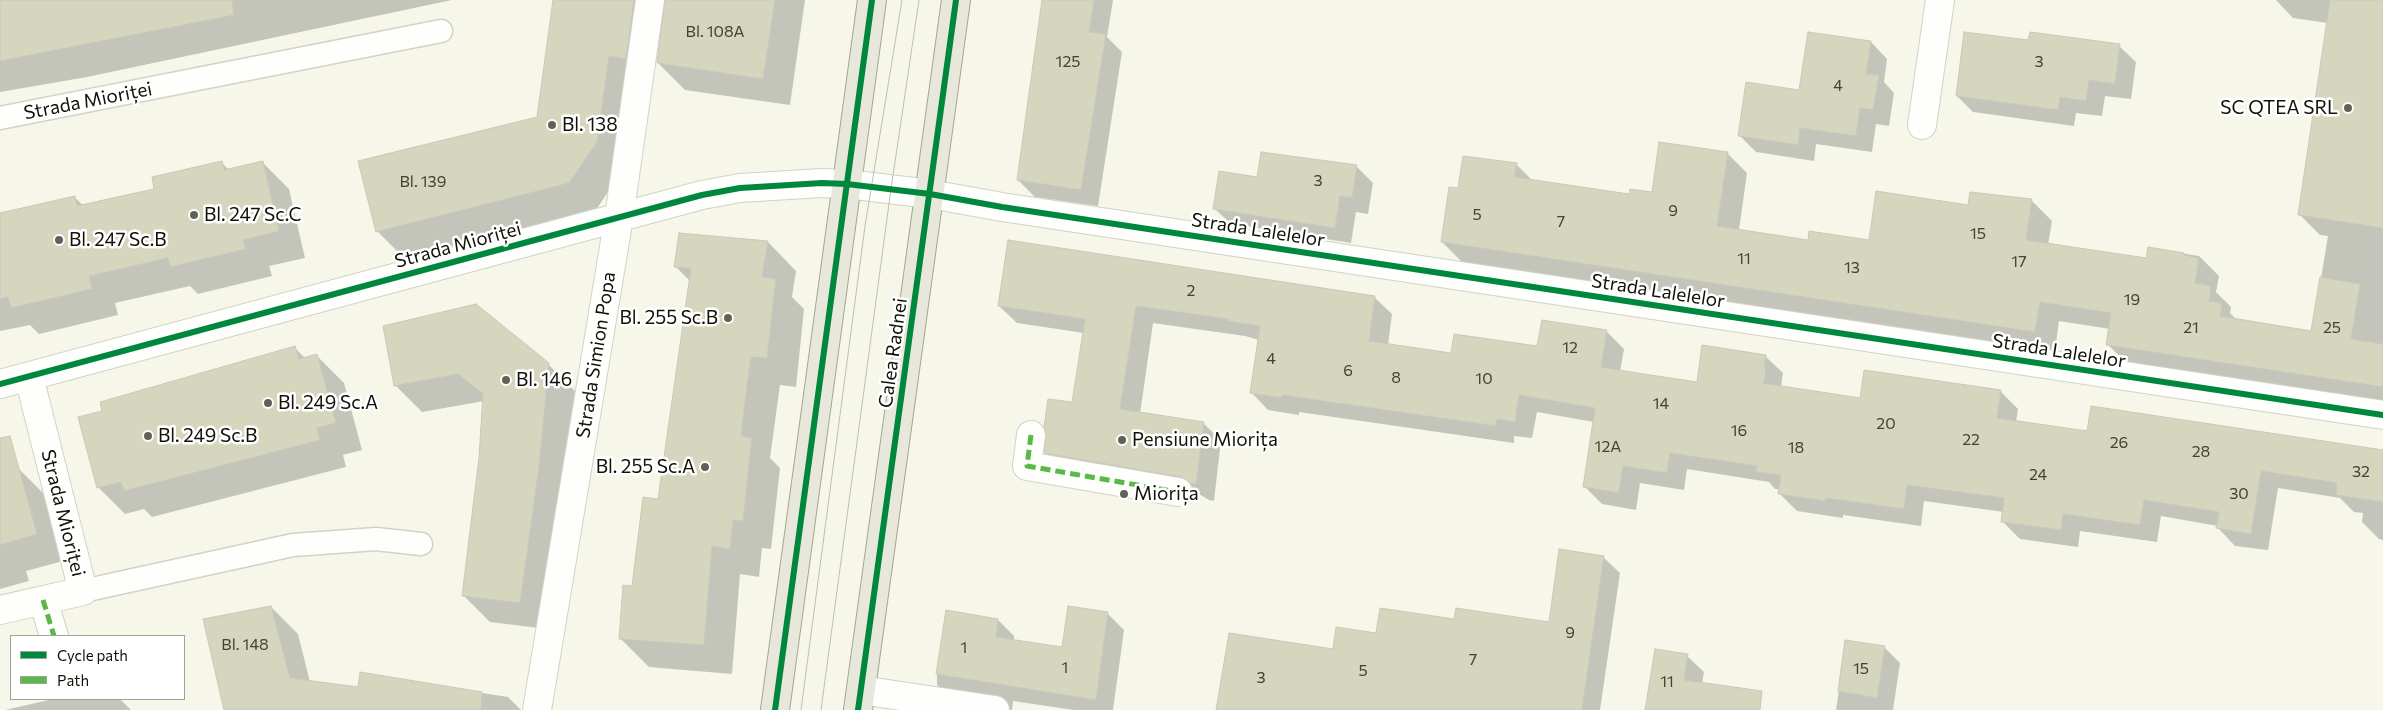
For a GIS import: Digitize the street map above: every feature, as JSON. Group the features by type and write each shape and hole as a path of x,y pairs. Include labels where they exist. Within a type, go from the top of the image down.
{"main road":[{"path":"775,710 872,0"},
{"name":"Calea Radnei","path":"859,700 956,0"}],"street":[{"name":"Strada Simion Popa","path":"538,710 619,217 650,0"},
{"path":"1922,125 1940,0"},
{"name":"Strada Mioriței","path":"0,384 619,217 740,188 778,184 846,184 930,194"},
{"name":"Strada Lalelelor","path":"930,194 1062,216 2383,415"},
{"name":"Strada Mioriței","path":"29,377 83,591"},
{"path":"1031,435 1027,466 1178,492"},
{"path":"0,610 83,591"},
{"path":"43,600 54,635"},
{"path":"859,700 994,710"}],"lane":[{"name":"Strada Mioriței","path":"0,118 441,30"},
{"path":"83,591 293,545 376,540 421,544"}],"building":[{"path":"0,0 232,0 234,15 0,61"},
{"path":"553,0 634,0 626,59 609,56 597,142 569,183 376,232 358,161 537,117"},
{"name":"Bl. 108A","path":"665,0 775,0 763,79 657,63"},
{"path":"1042,0 1094,0 1089,32 1106,34 1081,190 1017,180"},
{"name":"SC QTEA SRL","path":"2330,0 2383,0 2383,228 2298,215"},
{"path":"1808,32 1871,41 1866,74 1879,75 1873,110 1860,108 1856,136 1800,128 1798,145 1738,136 1746,82 1799,90"},
{"path":"1964,32 2028,40 2030,32 2120,44 2115,84 2089,80 2086,101 2060,97 2058,110 1956,96"},
{"path":"1659,142 1728,152 1717,226 1808,240 1809,231 1869,240 1876,191 1968,205 1970,192 2032,199 2026,240 2146,258 2148,247 2184,253 2184,255 2199,258 2195,283 2211,286 2209,301 2222,303 2220,316 2311,331 2320,277 2360,284 2351,339 2383,344 2383,387 2106,345 2111,313 2040,302 2035,332 1441,242 1449,187 1458,188 1463,156 1517,163 1514,177 1629,194 1630,189 1652,192"},
{"path":"1261,152 1357,165 1352,198 1340,196 1335,228 1213,209 1219,171 1257,177"},
{"path":"222,161 224,170 263,161 279,231 243,240 246,249 170,267 168,258 89,276 92,289 11,308 8,297 0,299 0,213 75,196 77,206 154,189 152,177"},
{"path":"679,233 768,241 762,277 776,279 767,358 751,357 741,436 752,438 743,521 733,520 730,549 712,546 704,645 619,639 623,585 632,586 643,497 658,499 691,268 674,267"},
{"path":"1008,240 1375,296 1369,341 1451,353 1454,334 1537,346 1542,320 1607,330 1601,367 1637,373 1697,382 1702,345 1766,355 1762,383 1860,398 1864,370 2001,390 1997,418 2087,431 2091,406 2383,450 2383,502 2336,495 2337,483 2261,471 2251,534 2216,528 2219,512 2144,500 2140,525 2063,514 2061,530 2001,522 2004,498 1907,485 1904,509 1826,498 1825,501 1778,494 1781,475 1756,472 1757,466 1670,453 1667,473 1623,466 1619,493 1583,487 1595,408 1519,395 1515,422 1497,419 1496,426 1282,395 1281,398 1250,393 1260,326 1228,321 1228,319 1136,306 1120,409 1204,422 1196,484 1190,483 1181,477 1044,453 1046,437 1044,427 1048,399 1072,402 1085,319 998,306"},
{"name":"Bl. 146","path":"476,304 549,363 539,467 520,603 462,596 479,458 483,394 458,374 394,386 383,326"},
{"path":"295,346 299,359 317,354 336,423 317,428 320,440 124,491 121,482 97,488 78,417 102,411 100,402"},
{"path":"10,436 37,534 0,545 0,438"},
{"path":"1559,549 1604,556 1582,710 1216,710 1229,633 1333,649 1336,627 1376,633 1380,608 1454,619 1456,608 1549,622"},
{"name":"Bl. 148","path":"271,606 290,678 358,687 360,672 482,692 481,710 224,710 203,619"},
{"path":"1068,606 1108,612 1096,700 936,674 946,610 998,619 996,637 1062,647"},
{"path":"1845,640 1885,646 1877,698 1838,691"},
{"path":"1655,649 1688,654 1684,680 1762,691 1760,710 1645,710"}],"tram line":[{"path":"801,710 865,226 902,0"},
{"path":"821,710 891,189 919,0"}],"marked path":[{"path":"1031,435 1027,466 1178,492"},
{"path":"43,600 54,635"}],"cycle path":[{"path":"775,710 872,0"},
{"path":"858,710 956,0"},
{"path":"0,384 702,195 740,188 822,183 847,184 930,194 1002,207 2383,415"}],"place":[{"name":"SC QTEA SRL","path":"2348,108"},
{"name":"Bl. 138","path":"552,125"},
{"name":"Bl. 247 Sc.C","path":"194,215"},
{"name":"Bl. 247 Sc.B","path":"59,240"},
{"name":"Bl. 255 Sc.B","path":"728,318"},
{"name":"Bl. 146","path":"506,380"},
{"name":"Bl. 249 Sc.A","path":"268,403"},
{"name":"Bl. 249 Sc.B","path":"148,436"},
{"name":"Pensiune Miorița","path":"1122,440"},
{"name":"Bl. 255 Sc.A","path":"705,467"},
{"name":"Miorița","path":"1124,494"}]}
